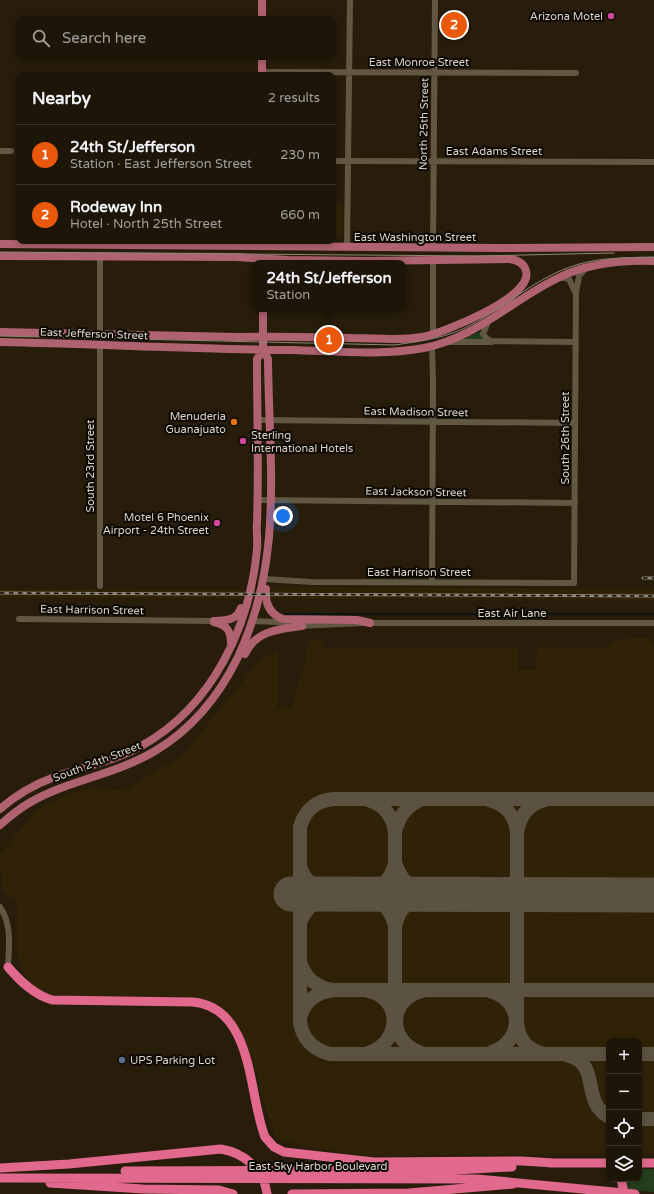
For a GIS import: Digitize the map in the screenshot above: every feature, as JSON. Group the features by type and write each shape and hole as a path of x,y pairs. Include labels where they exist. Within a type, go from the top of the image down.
{"highway":[{"path":"8,967 16,977 32,990 52,1000 193,1002 204,1004 218,1011 232,1026 246,1057 265,1137 274,1147 284,1152 383,1162 522,1161 554,1163"},
{"path":"0,1168 86,1163 221,1149 236,1153 253,1164 261,1175 268,1194"},
{"name":"East Sky Harbor Boulevard","path":"292,1174 465,1170 554,1163 606,1163"},
{"path":"642,1163 654,1163"},
{"name":"East Sky Harbor Boulevard","path":"1,1176 292,1174 470,1178 526,1182 629,1194"},
{"path":"1,1176 33,1182 134,1189 219,1190 233,1194"},
{"path":"292,1194 408,1193 470,1187 498,1187 526,1182"},
{"path":"623,1182 629,1194"}],"main road":[{"path":"262,0 262,16"},
{"path":"262,60 262,72"},
{"name":"East Washington Street","path":"0,244 263,244 433,248 654,247"},
{"name":"East Washington Street","path":"31,244 86,257"},
{"path":"263,244 263,260"},
{"path":"468,259 490,253 539,252 556,248"},
{"name":"East Washington Street","path":"0,256 252,261"},
{"name":"East Washington Street","path":"400,260 514,260 522,263 527,272"},
{"name":"East Jefferson Street","path":"496,304 523,295 549,279 587,267 617,262 654,261"},
{"name":"East Jefferson Street","path":"0,332 406,339 433,334 478,317 522,286 526,280 527,272"},
{"name":"East Jefferson Street","path":"0,342 263,350 388,352 432,346 463,336 559,277"},
{"name":"South 24th Street","path":"0,825 28,803 42,796 112,771 155,751 183,731 206,709 230,673 253,622 266,579 271,500 268,359 263,350 263,312"},
{"name":"East Jefferson Street","path":"126,335 187,348"},
{"name":"South 24th Street","path":"0,809 27,790 45,781 121,755 142,746 163,733 194,705 211,682 231,645 249,594 257,550 257,359 263,350"},
{"path":"214,621 229,620 239,615 248,580 256,531"},
{"path":"194,705 206,697 213,689 228,665 245,628 253,622 250,610 257,577 259,556 257,550"},
{"path":"266,579 266,600 272,612 278,617 294,620 357,620 370,623"},
{"path":"214,621 224,625 229,630 231,645"},
{"path":"206,709 224,691 249,646 254,640 270,632 302,626"}],"street":[{"path":"347,247 350,0"},
{"name":"North 25th Street","path":"433,248 435,0"},
{"name":"East Monroe Street","path":"336,72 576,73"},
{"path":"0,150 10,151"},
{"name":"East Adams Street","path":"336,160 654,162"},
{"path":"100,257 100,334"},
{"path":"433,259 433,334"},
{"name":"South 26th Street","path":"574,583 576,293 579,276 587,267"},
{"path":"559,277 569,279 576,293"},
{"path":"488,322 483,330 484,336 488,340 498,341"},
{"name":"East Jefferson Street","path":"446,342 575,342"},
{"name":"South 23rd Street","path":"100,345 100,586"},
{"path":"432,346 432,582"},
{"name":"East Madison Street","path":"257,420 575,423"},
{"name":"East Jackson Street","path":"258,500 575,503"},
{"name":"East Harrison Street","path":"266,579 311,582 574,583"},
{"name":"East Harrison Street","path":"19,619 214,621"},
{"name":"East Air Lane","path":"253,622 302,626 370,623"},
{"name":"East Air Lane","path":"253,622 654,623"},
{"path":"0,906 5,915 8,927 8,967"}],"shaded area":[{"path":"336,203 342,203 342,238 336,238"},
{"path":"276,587 654,589 654,600 0,598 0,589 276,590"},
{"path":"631,638 650,638 654,647 654,1154 642,1154 642,1038 606,1038 606,1154 372,1156 347,1154 277,1140 260,1092 259,1078 237,1026 228,1013 216,1004 199,998 188,997 52,995 41,991 30,983 24,975 17,953 17,900 3,893 3,877 0,873 0,854 37,810 61,797 92,788 115,790 128,788 182,756 260,660 278,651 277,707 291,708 307,655 307,641 323,641 323,648 518,648 518,670 536,670 537,647 557,647 561,649 609,649 609,643"}],"green space":[{"path":"480,332 484,340 463,339"},
{"path":"642,1169 654,1169 654,1192 630,1190 625,1186 624,1182 642,1182"}],"waterway":[{"path":"286,614 654,614"}],"taxiway":[{"path":"606,1054 330,1054 314,1047 303,1034 300,1022 300,827 302,821 312,807 322,801 334,799 654,799"},
{"path":"395,832 404,812 422,799"},
{"path":"368,800 379,805 387,812 390,816 395,832 395,1021"},
{"path":"489,800 500,804 508,812 514,821 517,832 517,1021"},
{"path":"517,832 520,821 529,808 534,804 545,800"},
{"path":"396,865 401,877 409,885 419,891 431,895"},
{"path":"300,866 306,878 314,886 325,892 338,895"},
{"path":"361,895 382,885 389,877 394,866"},
{"path":"300,922 310,907 323,898 335,895"},
{"path":"361,895 372,898 386,907 394,923"},
{"path":"396,923 401,911 409,903 419,898 431,895"},
{"path":"300,962 305,973 312,981 322,987 334,990"},
{"path":"300,1018 302,1012 312,998 322,993 334,990 654,990"},
{"path":"368,991 379,995 387,1002 392,1011 394,1021 392,1031 387,1040 379,1048 368,1053"},
{"path":"421,1053 410,1048 402,1040 396,1021 402,1003 411,996 422,991"},
{"path":"490,991 501,996 510,1003 516,1022 514,1031 509,1040 501,1048 490,1053"},
{"path":"517,1022 519,1033 524,1042 531,1049 541,1053"},
{"path":"642,1054 654,1054"},
{"path":"566,1055 577,1059 584,1066 588,1074 595,1101 600,1110 606,1115"},
{"path":"642,1119 654,1119"}],"runway":[{"path":"291,894 654,895"}],"tram line":[{"path":"0,252 478,256 614,253"},
{"path":"0,336 395,345 453,333 471,325 535,284 562,270 576,265 605,259 654,257"}],"railway":[{"path":"643,578 654,578"},
{"path":"0,593 654,596"}],"place":[{"name":"Arizona Motel","path":"611,16"},
{"name":"Rodeway Inn","path":"454,25"},
{"name":"24th St/Jefferson","path":"329,340"},
{"name":"Menuderia Guanajuato","path":"234,422"},
{"name":"Sterling International Hotels","path":"243,441"},
{"name":"Motel 6 Phoenix Airport - 24th Street","path":"217,523"},
{"name":"UPS Parking Lot","path":"122,1060"}]}
